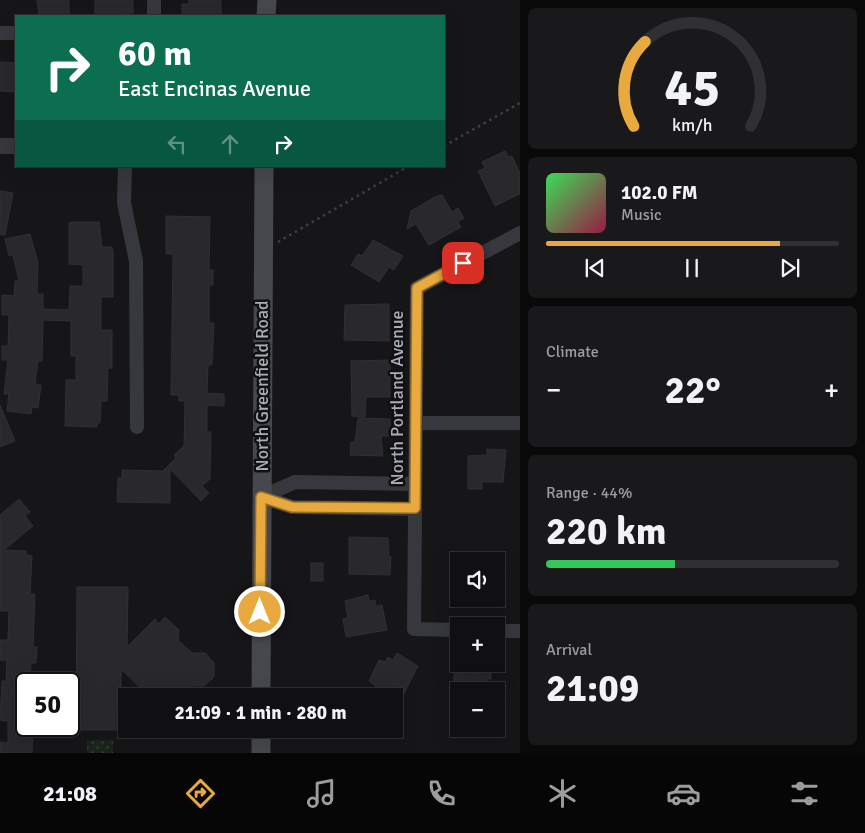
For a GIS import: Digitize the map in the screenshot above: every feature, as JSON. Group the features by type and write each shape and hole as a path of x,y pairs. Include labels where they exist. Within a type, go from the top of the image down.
{"main road":[{"path":"266,0 266,15"},
{"name":"North Greenfield Road","path":"260,688 264,167"},
{"path":"261,738 261,753"}],"street":[{"path":"154,0 154,15"},
{"path":"0,33 15,33"},
{"path":"0,146 15,146"},
{"path":"124,167 124,203 136,261 136,427"},
{"name":"North Portland Avenue","path":"450,630 414,629 417,288 520,233"},
{"path":"416,422 520,423"},
{"path":"261,497 294,482 415,484"},
{"path":"261,497 292,507 415,508"},
{"path":"505,631 520,631"}],"path":[{"path":"445,145 520,102"},
{"path":"263,250 407,167"}],"shaded area":[{"path":"87,740 113,740 113,753 87,753"}],"building":[{"path":"37,0 69,0 69,15 39,15"},
{"path":"95,0 133,0 133,13 128,13 128,15 95,15"},
{"path":"189,0 221,0 221,15 182,15 182,4 189,4"},
{"path":"0,62 15,63 15,92 0,91"},
{"path":"505,151 508,157 512,156 520,173 520,194 495,206 478,171 485,168 482,162"},
{"path":"0,191 13,193 5,235 0,234"},
{"path":"442,195 452,212 458,208 464,218 458,222 461,227 429,245 416,224 407,229 411,211"},
{"path":"166,216 210,217 209,270 213,270 213,285 209,285 209,323 214,323 212,365 208,365 207,393 224,394 224,406 207,405 207,432 211,432 210,479 202,486 209,493 201,501 170,469 170,503 117,502 118,478 122,478 122,470 163,471 176,458 174,455 184,446 185,401 179,401 179,395 171,395 173,254 166,254"},
{"path":"99,222 102,247 112,247 113,252 113,297 101,297 101,330 112,330 112,368 108,368 107,401 101,401 100,423 97,423 97,427 65,426 66,380 76,380 76,356 71,356 71,321 43,320 42,361 38,361 35,384 41,385 38,408 32,407 31,414 7,411 9,394 4,394 8,360 2,360 2,346 8,346 9,315 2,315 2,295 14,296 15,281 19,281 13,255 9,256 5,239 30,234 38,263 37,294 43,294 43,309 69,310 70,286 83,286 83,265 69,264 69,223"},
{"path":"373,240 403,256 394,270 389,267 379,282 351,265 358,254 362,256"},
{"path":"389,304 389,341 344,340 345,305"},
{"path":"390,360 390,397 366,397 365,417 352,416 351,361"},
{"path":"0,405 15,441 0,447"},
{"path":"358,418 390,419 390,436 381,436 383,456 350,455 351,442 355,442"},
{"path":"487,449 506,450 503,482 482,482 482,489 468,489 468,456 487,455"},
{"path":"19,499 30,512 25,516 33,526 4,550 26,551 26,555 32,556 30,594 35,594 33,647 37,647 36,663 31,663 31,672 15,672 15,737 33,737 32,753 0,753 0,742 8,743 8,721 0,720 2,681 6,681 7,660 0,660 0,640 8,640 9,611 0,611 0,515"},
{"path":"349,537 388,538 389,557 391,557 390,575 349,574"},
{"path":"311,563 323,563 323,581 311,581"},
{"path":"77,587 128,587 127,647 155,619 159,624 165,617 179,630 178,640 192,653 205,653 214,663 214,677 204,686 193,686 191,688 141,688 121,669 121,688 118,688 118,730 80,730 80,672 76,672"},
{"path":"368,595 369,601 375,600 376,606 382,605 387,630 346,637 343,619 348,618 345,601"},
{"path":"397,653 418,666 403,695 403,688 378,688 369,681 379,660 385,662 388,657 393,660"},
{"path":"454,672 491,672 491,679 487,679 487,682 454,682"}],"route":[{"path":"260,612 261,497 292,507 415,508 417,288 463,263"}]}
